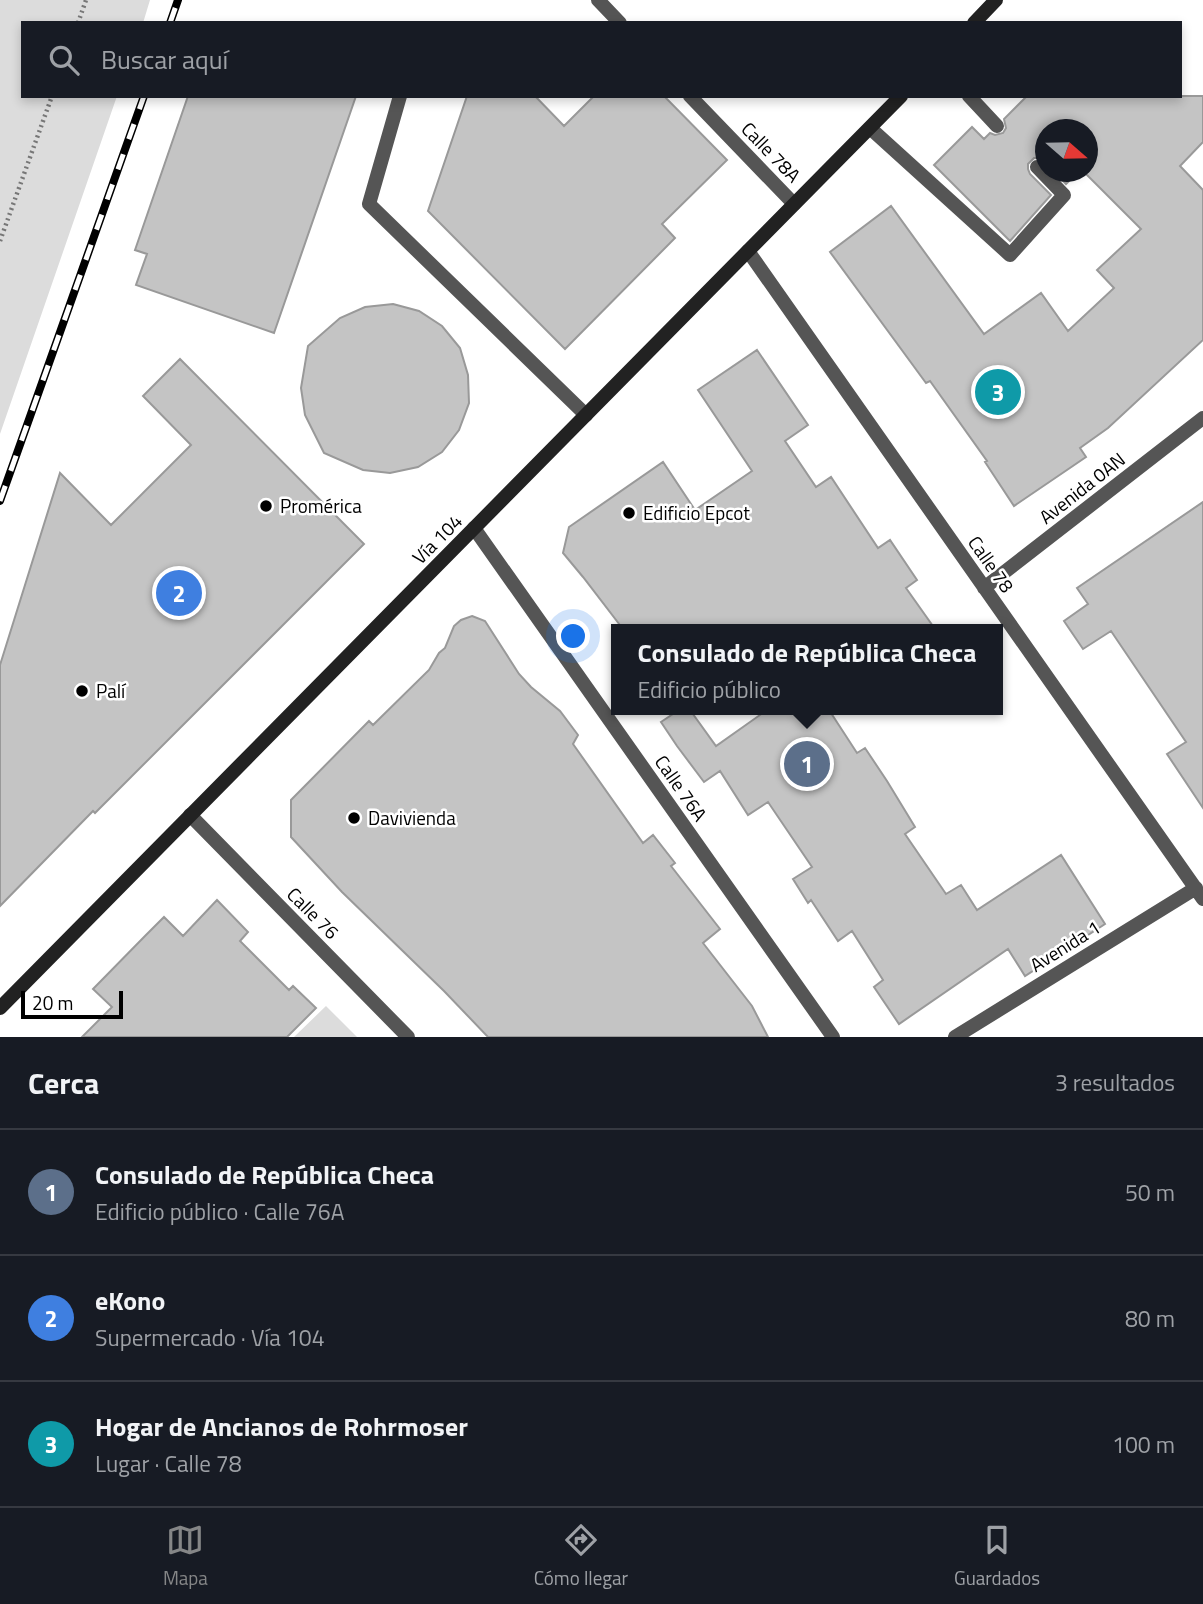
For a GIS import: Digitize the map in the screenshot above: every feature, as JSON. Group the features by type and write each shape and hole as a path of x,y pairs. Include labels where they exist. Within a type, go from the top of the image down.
{"main road":[{"path":"976,21 996,0"},
{"name":"Vía 104","path":"0,1008 899,98"}],"street":[{"path":"598,0 618,21"},
{"path":"399,98 369,204 586,415"},
{"name":"Calle 78A","path":"693,98 794,204"},
{"path":"972,98 997,125"},
{"path":"870,128 1010,255 1064,195 1051,182"},
{"name":"Calle 78","path":"748,251 1199,893"},
{"name":"Avenida 0AN","path":"985,588 1203,418"},
{"name":"Calle 76A","path":"474,528 833,1037"},
{"name":"Calle 76","path":"191,815 408,1037"},
{"name":"Avenida 1","path":"955,1037 1199,893"}],"path":[{"path":"79,21 86,0"},
{"path":"0,241 51,98"}],"shaded area":[{"path":"0,0 150,0 144,21 21,21 21,98 116,98 0,434"},
{"path":"326,1006 357,1037 294,1037"}],"building":[{"path":"1203,96 1203,142 1180,166 1203,190 1203,340 1108,428 1080,448 1086,457 1014,506 985,462 987,461 930,381 926,383 830,252 891,206 984,334 1041,293 1068,331 1114,288 1097,270 1141,229 1094,182 1098,182 1098,119 1035,119 1035,158 1028,164 1028,169 1035,182 1051,195 1010,241 934,165 972,127 984,139 990,133 1003,133 1006,128 1004,119 1025,98"},
{"path":"187,98 355,98 274,333 136,285 147,254 135,250"},
{"path":"466,98 537,98 564,126 592,98 666,98 727,160 662,224 675,238 565,349 428,211"},
{"path":"393,304 419,311 442,326 460,348 468,375 469,403 459,430 442,452 418,467 390,473 363,470 324,453 305,415 301,388 308,346 340,318 365,307"},
{"path":"757,350 808,425 785,441 816,487 831,477 878,548 890,540 917,580 906,588 931,624 619,624 563,553 569,527 663,462 695,510 752,471 698,390"},
{"path":"180,359 364,544 0,906 0,665 60,473 111,525 191,445 143,396"},
{"path":"1203,502 1203,808 1167,754 1186,742 1111,631 1083,649 1064,621 1088,604 1077,588"},
{"path":"472,616 485,621 519,674 560,711 578,735 573,744 643,843 653,835 675,863 671,866 720,929 703,943 752,1006 768,1037 488,1037 342,892 291,837 291,800 369,721 373,725 429,670 445,648 454,626"},
{"path":"672,715 694,715 716,746 760,715 832,715 857,753 865,748 887,781 915,827 905,834 946,894 961,885 977,910 1061,855 1105,924 1025,976 1008,949 899,1024 874,987 883,980 852,931 838,941 811,900 808,903 793,879 812,867 768,802 748,815 720,771 704,782 661,722"},
{"path":"217,900 248,932 240,941 289,990 293,986 316,1008 287,1037 82,1037 112,1007 93,989 145,936 164,917 183,936"}],"railway":[{"path":"171,21 178,0"},
{"path":"0,501 143,98"}],"place":[{"name":"Hogar de Ancianos de Rohrmoser","path":"998,392"},
{"name":"Promérica","path":"266,506"},
{"name":"Edificio Epcot","path":"629,513"},
{"name":"eKono","path":"179,593"},
{"name":"Palí","path":"82,691"},
{"name":"Consulado de República Checa","path":"807,764"},
{"name":"Davivienda","path":"354,818"}]}
